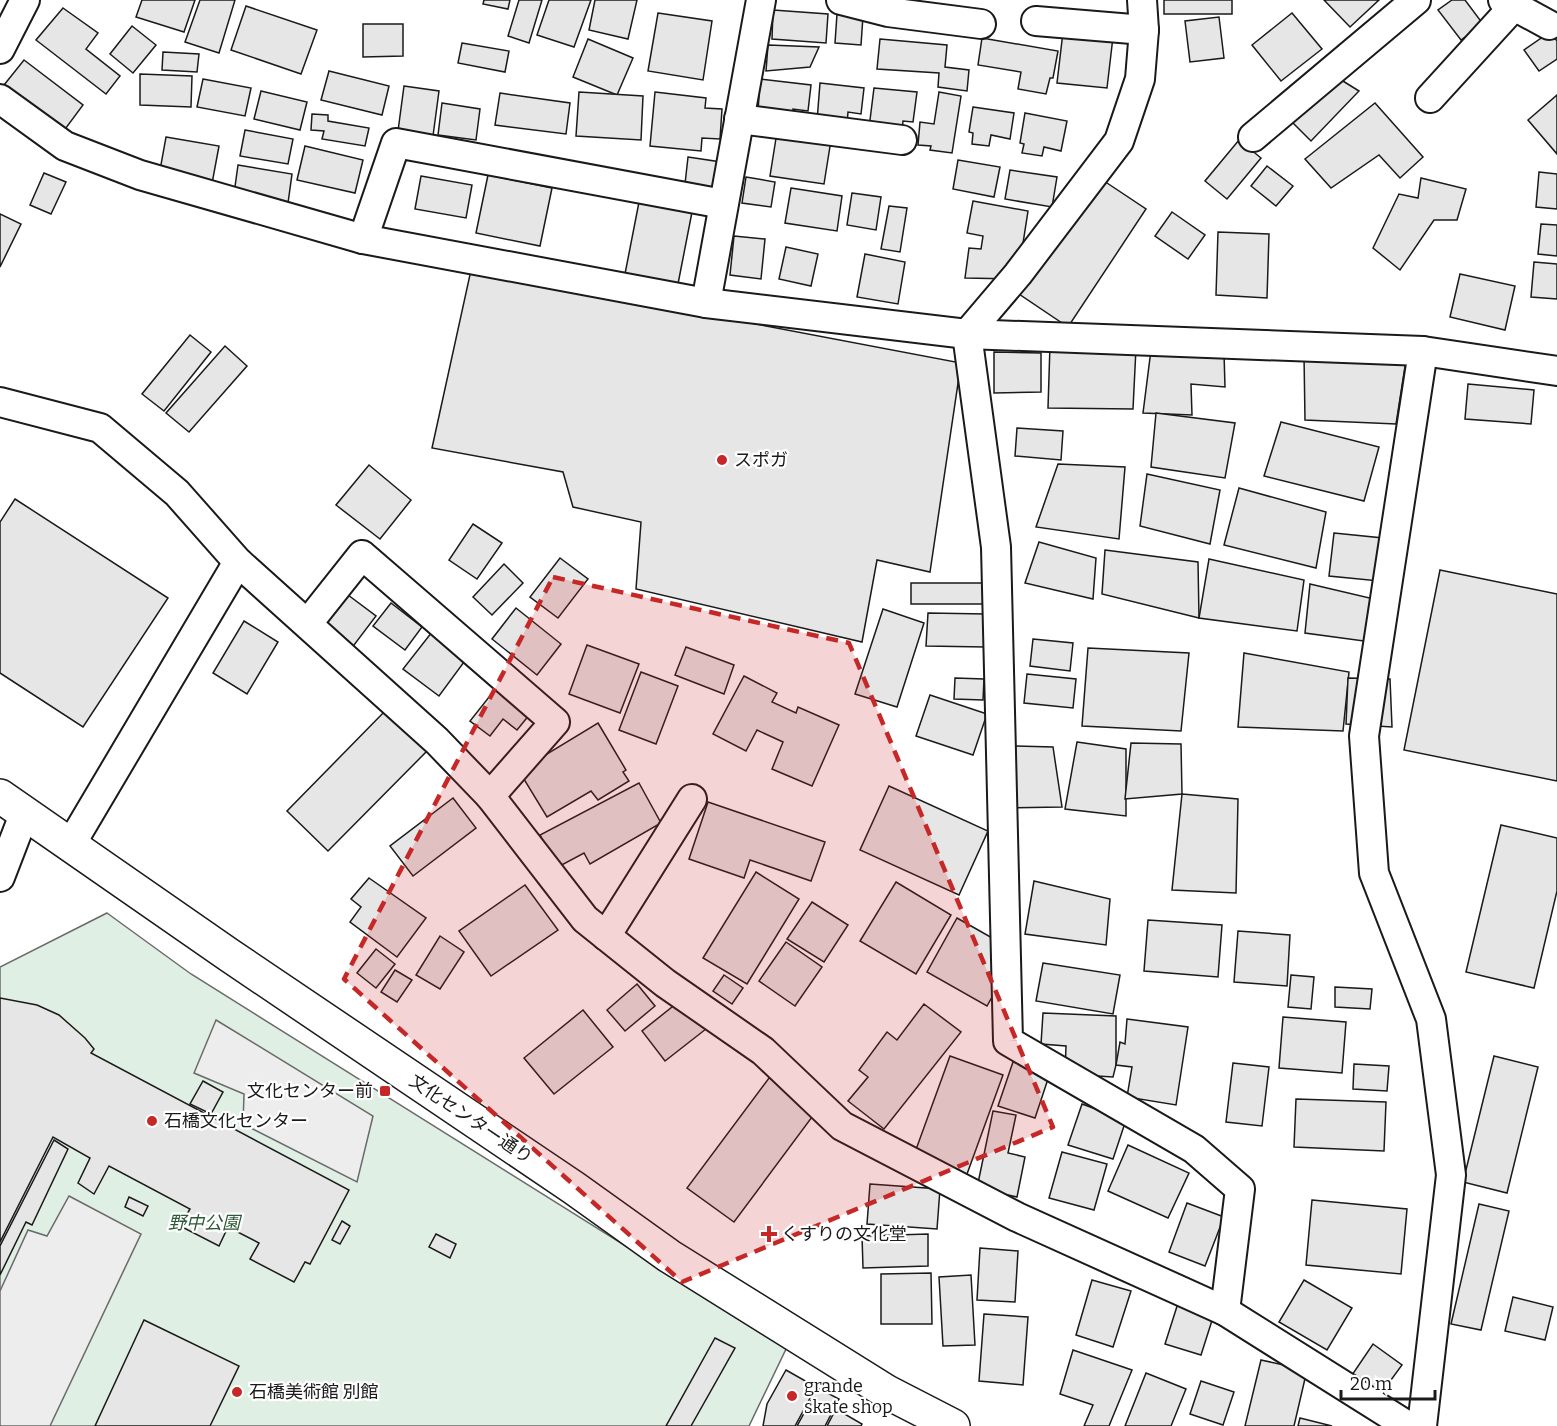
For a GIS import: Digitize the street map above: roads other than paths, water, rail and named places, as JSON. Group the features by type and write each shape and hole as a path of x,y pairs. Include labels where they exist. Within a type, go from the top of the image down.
{"highway":[{"name":"文化センター通り","path":"13,804 229,955 574,1188 669,1256 879,1387 953,1426"}],"street":[{"path":"0,50 25,0"},
{"path":"705,303 761,0"},
{"path":"841,0 890,6 981,24"},
{"path":"1142,0 1144,30 1140,79 1119,141 1018,274 967,334 996,547 1008,1041 1194,1149 1240,1189 1225,1311"},
{"path":"1253,138 1416,0"},
{"path":"1430,98 1509,3 1550,25"},
{"path":"1036,21 1144,30"},
{"path":"0,99 65,146 140,175 363,239 705,303 967,334 1423,351 1557,371"},
{"path":"739,119 902,140"},
{"path":"363,239 396,143 723,204"},
{"path":"1422,1426 1451,1175 1431,1019 1374,873 1364,736 1423,351"},
{"path":"0,402 100,428 177,493 238,562 437,741 490,796 585,919 665,983 763,1051 842,1126 1017,1217 1225,1311 1408,1426"},
{"path":"308,623 362,555 555,722 490,796"},
{"path":"71,844 238,562"},
{"path":"606,936 692,799"},
{"path":"0,877 13,804"}],"place":[{"name":"スポガ","path":"722,460"},
{"name":"文化センター前","path":"385,1091"},
{"name":"石橋文化センター","path":"152,1121"},
{"name":"くすりの文化堂","path":"769,1234"},
{"name":"石橋美術館 別館","path":"237,1392"},
{"name":"grande skate shop","path":"792,1396"}],"park label":[{"name":"野中公園","path":"204,1223"}]}
